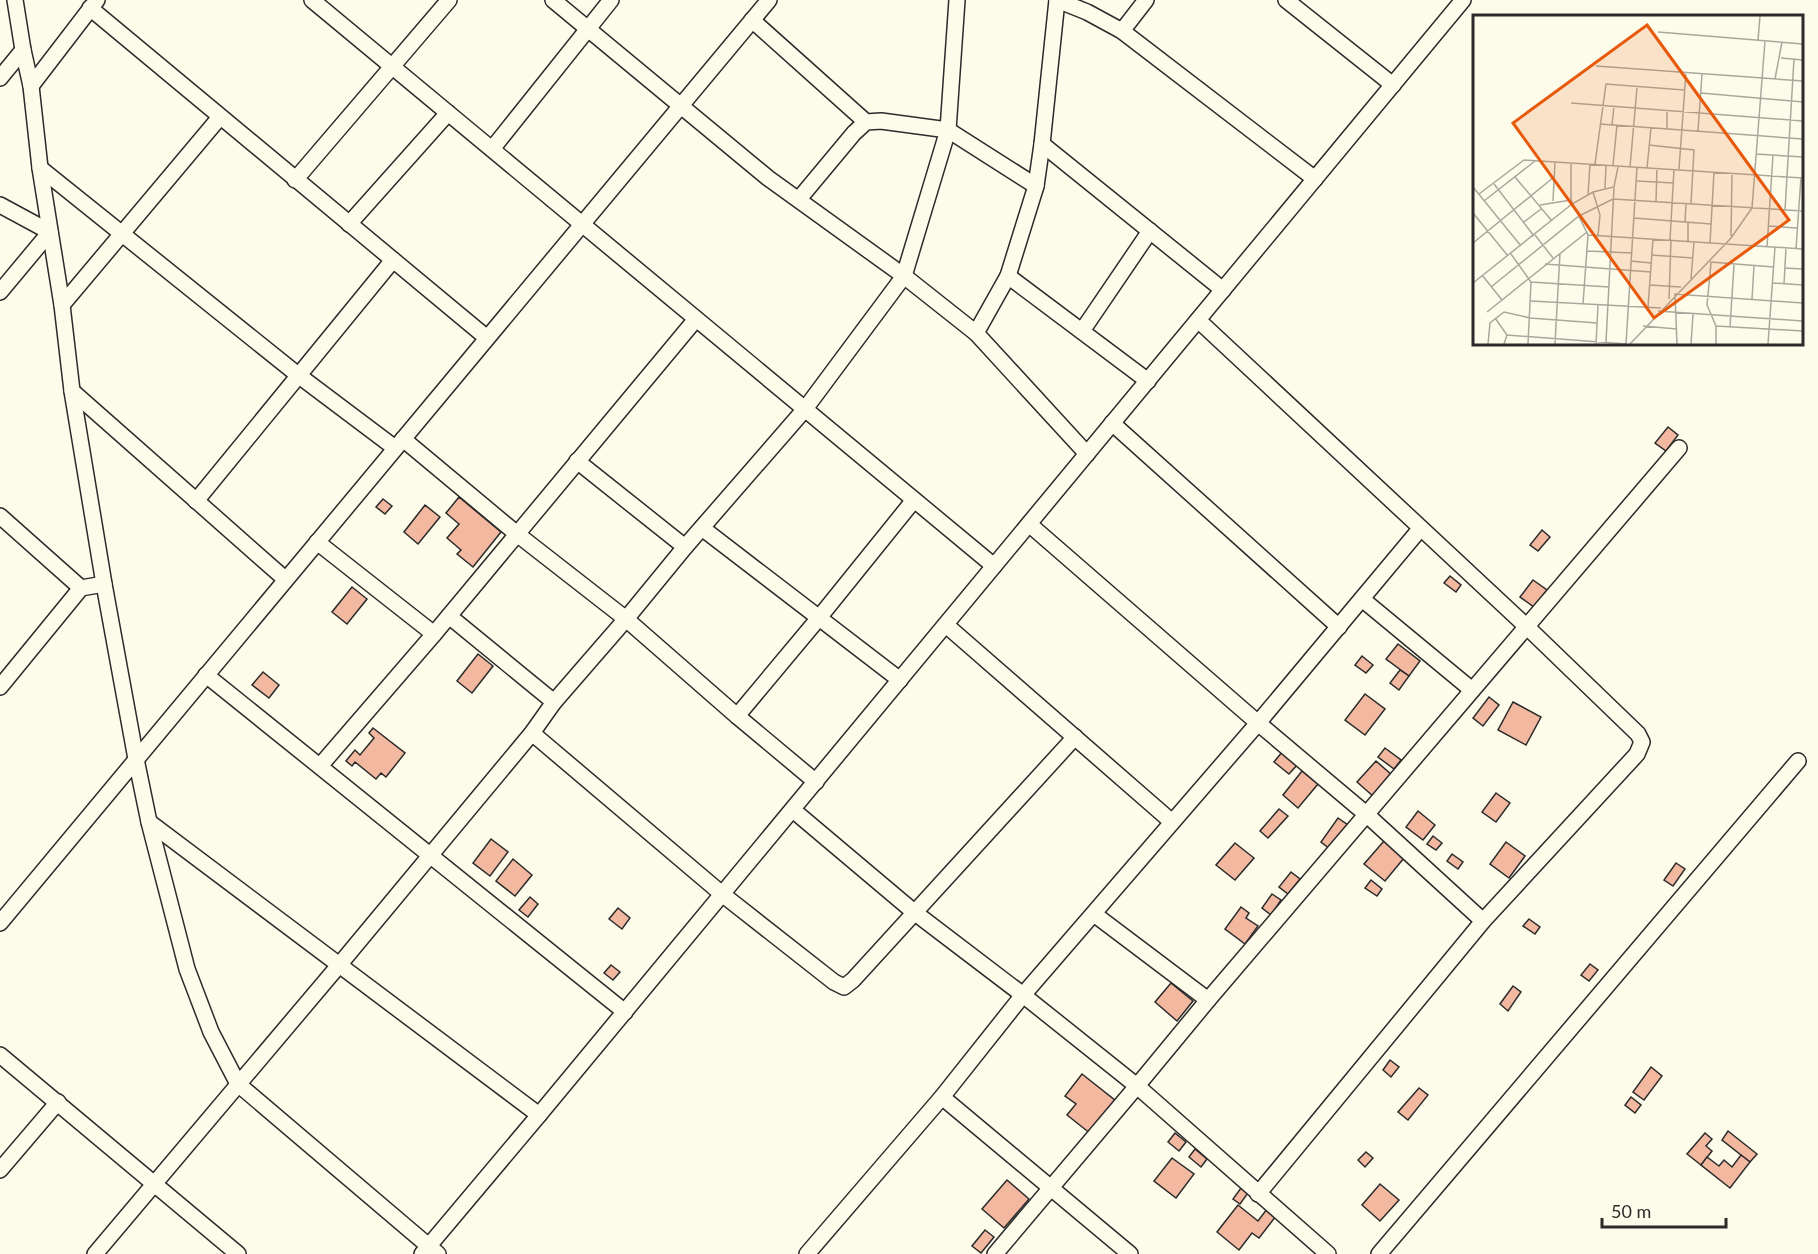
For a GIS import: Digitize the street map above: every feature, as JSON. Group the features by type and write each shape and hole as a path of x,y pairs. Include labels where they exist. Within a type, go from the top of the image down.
{"street":[{"path":"15,0 22,50 31,86 40,168 62,305 72,391 104,584 149,822 187,969 211,1032 238,1084 430,1251 539,1115 1463,0"},
{"path":"312,0 994,566"},
{"path":"295,180 448,0"},
{"path":"553,0 768,178 904,276 976,333 1087,454"},
{"path":"492,149 610,0"},
{"path":"0,922 769,0"},
{"path":"95,1254 340,964 532,733 554,702 805,409 904,276 948,130 957,0"},
{"path":"976,333 1008,276 1036,186 1057,0 1091,6 1315,179"},
{"path":"1122,31 1146,0"},
{"path":"1286,0 1301,6 1393,85"},
{"path":"31,86 93,4 220,117 487,338"},
{"path":"752,20 866,122"},
{"path":"0,78 22,50"},
{"path":"349,224 448,113"},
{"path":"62,305 220,117"},
{"path":"799,199 854,133 866,122 881,121 948,130 1036,186"},
{"path":"1042,144 1223,290"},
{"path":"40,168 298,375 399,444 626,619 736,716 816,782"},
{"path":"0,205 51,232"},
{"path":"1082,331 1150,231"},
{"path":"0,292 51,232"},
{"path":"196,501 393,260"},
{"path":"1008,276 1148,381"},
{"path":"321,766 434,634 696,318"},
{"path":"1198,320 1526,626 1638,734 1642,742 1637,754 1484,921 1258,1194"},
{"path":"72,391 285,579"},
{"path":"1112,423 1339,627"},
{"path":"995,1254 1208,1000 1679,448"},
{"path":"577,461 685,547"},
{"path":"736,716 914,500"},
{"path":"0,516 81,588"},
{"path":"1029,524 1366,814 1484,921"},
{"path":"702,528 900,680"},
{"path":"807,1254 942,1097 1023,995 1258,723 1420,529"},
{"path":"317,542 434,634"},
{"path":"0,687 81,588 104,584"},
{"path":"1362,600 1472,690"},
{"path":"449,616 554,702"},
{"path":"946,624 1172,822"},
{"path":"206,675 625,1012"},
{"path":"532,733 722,894 834,982 844,987 853,980 1075,737"},
{"path":"1380,1254 1798,761"},
{"path":"793,810 914,912 1137,1086 1328,1254"},
{"path":"149,822 539,1115"},
{"path":"1094,914 1208,1000"},
{"path":"0,1055 238,1254"},
{"path":"942,1097 1130,1254"},
{"path":"0,1170 58,1102"}],"building":[{"path":"1668,427 1678,435 1666,451 1655,443"},
{"path":"459,497 501,532 473,567 457,554 461,550 447,538 459,524 446,513"},
{"path":"383,499 392,506 385,514 376,507"},
{"path":"425,505 440,517 418,544 404,532"},
{"path":"1542,530 1550,537 1538,551 1530,545"},
{"path":"1450,576 1461,585 1456,592 1444,583"},
{"path":"1533,580 1547,590 1534,607 1520,597"},
{"path":"352,587 367,599 347,624 332,612"},
{"path":"1398,644 1420,661 1409,676 1386,659"},
{"path":"478,654 493,666 472,693 457,681"},
{"path":"1362,656 1373,665 1366,673 1355,665"},
{"path":"1400,670 1409,676 1399,690 1390,683"},
{"path":"263,672 279,685 269,698 252,685"},
{"path":"1365,694 1385,709 1365,735 1345,720"},
{"path":"1489,697 1499,705 1483,726 1473,718"},
{"path":"1513,702 1541,717 1526,745 1498,730"},
{"path":"373,728 405,753 386,777 381,773 376,779 355,762 352,766 346,761 355,750 360,755 374,738 369,733"},
{"path":"1385,748 1401,760 1394,769 1378,757"},
{"path":"1282,752 1298,764 1289,774 1274,762"},
{"path":"1376,761 1393,776 1374,797 1357,782"},
{"path":"1302,771 1318,784 1298,808 1283,795"},
{"path":"1496,793 1510,803 1496,822 1482,812"},
{"path":"1279,809 1288,816 1268,838 1260,831"},
{"path":"1418,811 1435,825 1423,840 1406,827"},
{"path":"1338,818 1348,825 1330,849 1321,842"},
{"path":"1433,836 1442,843 1436,850 1427,844"},
{"path":"491,839 508,852 490,876 473,863"},
{"path":"1384,841 1404,858 1385,881 1364,864"},
{"path":"1506,842 1525,856 1509,878 1490,864"},
{"path":"1235,843 1254,858 1235,880 1216,865"},
{"path":"1452,854 1463,862 1458,869 1447,861"},
{"path":"513,859 532,875 515,896 496,881"},
{"path":"1676,863 1685,869 1673,886 1664,880"},
{"path":"1291,872 1300,879 1288,894 1279,887"},
{"path":"1371,880 1382,889 1377,896 1365,888"},
{"path":"1272,894 1281,900 1271,915 1262,908"},
{"path":"530,897 538,904 528,917 519,910"},
{"path":"1241,907 1249,913 1246,918 1258,926 1245,944 1225,929"},
{"path":"618,908 630,918 622,929 609,919"},
{"path":"1529,919 1540,927 1535,934 1523,926"},
{"path":"1590,964 1598,970 1589,981 1581,975"},
{"path":"611,965 620,972 613,980 604,973"},
{"path":"1171,983 1193,1001 1177,1021 1155,1002"},
{"path":"1513,986 1521,992 1508,1011 1500,1004"},
{"path":"1390,1060 1399,1067 1391,1077 1383,1070"},
{"path":"1651,1067 1662,1076 1644,1100 1633,1092"},
{"path":"1082,1074 1116,1101 1091,1134 1067,1115 1076,1104 1065,1096"},
{"path":"1419,1088 1428,1095 1408,1120 1398,1112"},
{"path":"1631,1097 1641,1105 1635,1113 1625,1105"},
{"path":"1728,1131 1757,1154 1750,1162 1722,1140"},
{"path":"1175,1133 1186,1142 1179,1151 1168,1142"},
{"path":"1705,1133 1712,1139 1706,1146 1712,1151 1701,1165 1687,1154"},
{"path":"1195,1149 1207,1159 1201,1167 1189,1157"},
{"path":"1366,1152 1373,1158 1365,1167 1358,1160"},
{"path":"1741,1155 1750,1162 1730,1188 1701,1165 1707,1157 1719,1166 1724,1160 1732,1167"},
{"path":"1172,1158 1194,1174 1176,1198 1154,1181"},
{"path":"1007,1180 1029,1199 1004,1228 982,1209"},
{"path":"1380,1184 1399,1200 1380,1221 1362,1205"},
{"path":"1241,1188 1248,1193 1240,1204 1233,1199"},
{"path":"1238,1205 1258,1221 1267,1209 1276,1216 1259,1238 1252,1233 1239,1250 1217,1232"},
{"path":"985,1230 994,1237 981,1253 972,1246"}]}
